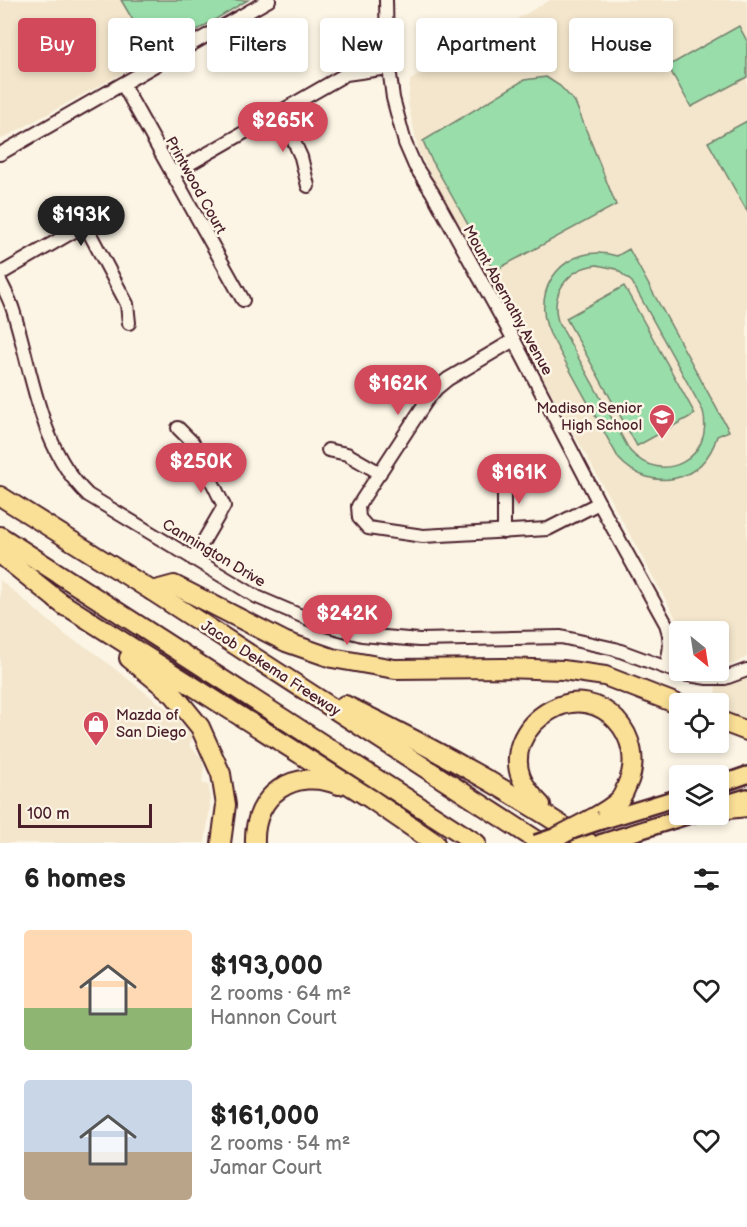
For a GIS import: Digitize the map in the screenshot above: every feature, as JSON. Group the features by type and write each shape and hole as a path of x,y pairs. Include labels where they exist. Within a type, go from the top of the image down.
{"highway":[{"name":"Jacob Dekema Freeway","path":"0,496 274,670 550,837"},
{"path":"0,536 476,843"},
{"path":"0,554 174,695 200,728 221,774 226,805 221,843"},
{"path":"152,591 174,585 286,642 332,658 395,669 563,670 605,676 669,701"},
{"path":"57,600 371,799 435,843"},
{"path":"274,670 410,736 480,775 550,837 589,843"},
{"path":"572,702 588,703 605,710 618,722 628,739 632,756 632,775 620,801 596,820 550,837 518,770 520,746 526,731 538,717 572,702"},
{"path":"729,725 747,732"},
{"path":"255,843 259,813 268,799 288,783 300,780 327,780 371,799"},
{"path":"729,808 747,807"}],"main road":[{"path":"729,781 747,775"},
{"path":"729,804 747,797"},
{"path":"596,820 669,800"},
{"path":"600,843 669,822"}],"street":[{"path":"0,154 269,0"},
{"name":"Mount Abernathy Avenue","path":"386,0 387,18"},
{"path":"172,174 346,74 360,72"},
{"name":"Mount Abernathy Avenue","path":"389,72 405,143 415,166 432,192 514,340 599,503 666,624 670,633 671,649 666,667"},
{"name":"Printwood Court","path":"123,85 243,300"},
{"path":"280,111 301,157 308,186"},
{"path":"0,274 81,227 90,234 127,304 129,323"},
{"name":"Cannington Drive","path":"0,281 13,308 52,445 73,481 88,495 257,597 318,623 362,634 419,640 561,637 615,649 683,674 725,678 747,670"},
{"path":"514,340 448,379 427,399 358,506 359,518 368,528 423,536 548,530 599,503"},
{"path":"178,428 193,443 224,506 193,559"},
{"path":"328,450 346,453 380,473"},
{"path":"504,532 504,494 510,474"}],"shaded area":[{"path":"0,0 121,0 132,18 108,18 108,72 125,72 0,140"},
{"name":"Madison Senior High School","path":"550,0 747,0 747,657 734,664 729,665 729,621 677,621 419,153 408,103 410,80 424,72 557,72 557,18 518,18"},
{"name":"Mazda of San Diego","path":"0,580 68,637 88,648 173,714 193,737 189,745 201,757 204,767 202,783 209,785 210,806 205,843 0,843"},
{"path":"747,669 747,722 729,716 729,693 715,693 716,686 729,681"}],"green space":[{"path":"121,0 248,0 218,18 207,18 207,24 195,32 195,18 132,18"},
{"path":"739,26 747,41 747,77 691,107 671,72 673,63"},
{"path":"546,77 560,86 575,102 616,205 494,271 423,141 524,80"},
{"path":"747,121 747,211 708,142"},
{"path":"629,249 729,431 717,436 710,452 701,464 689,473 675,478 646,477 632,470 619,459 550,334 545,317 544,300 548,285 568,262 582,255 599,253 617,256","holes":["597,265 616,269 632,282 703,411 705,428 694,454 670,467 657,467 643,462 630,451 558,321 556,311 559,292 570,277 578,271"]},
{"path":"624,286 695,414 637,446 566,318"}],"place":[{"name":"Madison Senior High School","path":"662,440"},
{"name":"Mazda of San Diego","path":"96,747"}]}
